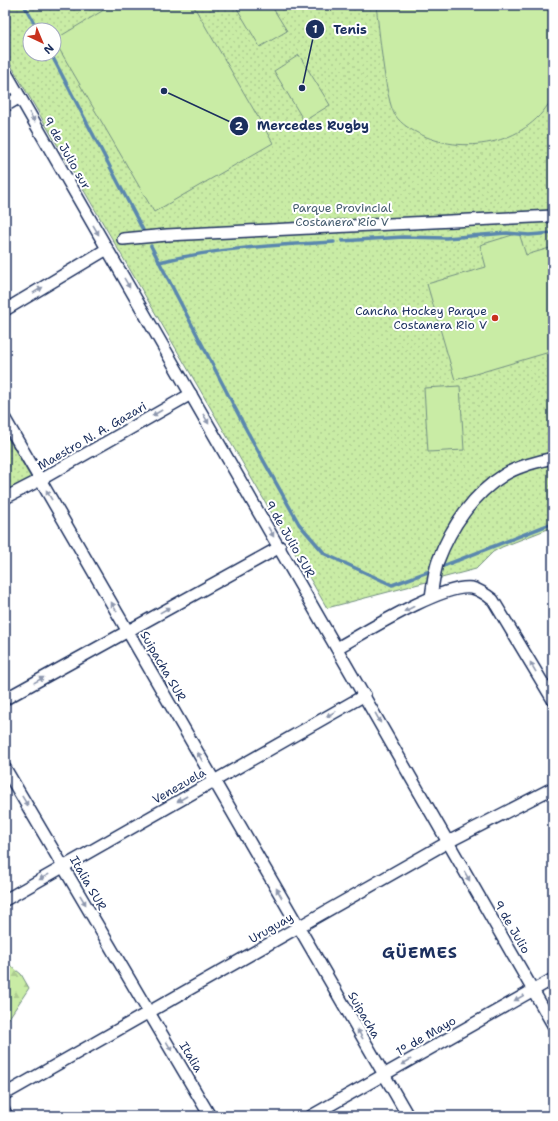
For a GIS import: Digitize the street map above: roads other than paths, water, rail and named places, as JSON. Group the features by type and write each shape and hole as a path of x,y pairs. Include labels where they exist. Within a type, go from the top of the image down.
{"street":[{"name":"9 de Julio sur","path":"5,71 107,249"},
{"path":"5,106 20,97"},
{"path":"123,239 553,216"},
{"path":"5,310 107,249"},
{"name":"9 de Julio SUR","path":"107,249 280,547 448,842"},
{"name":"Maestro N. A. Gazari","path":"5,498 40,480 191,394"},
{"name":"Suipacha SUR","path":"5,419 298,927"},
{"path":"431,597 438,561 450,535 469,504 504,474 553,458"},
{"path":"5,699 280,547"},
{"path":"337,648 431,597 457,588 472,588 485,593 493,600 553,700"},
{"name":"Venezuela","path":"5,900 365,695"},
{"name":"Italia SUR","path":"5,768 149,1012"},
{"name":"Uruguay","path":"5,1094 448,842 553,788"},
{"name":"9 de Julio","path":"448,842 553,1025"},
{"name":"Suipacha","path":"298,927 408,1116"},
{"name":"1º de Mayo","path":"311,1116 553,979"},
{"name":"Italia","path":"149,1012 210,1116"},
{"path":"5,1112 7,1116"}],"waterway":[{"path":"24,5 34,22"},
{"path":"55,62 143,230"},
{"path":"342,241 403,237 446,238 507,233 529,235 553,233"},
{"path":"159,262 224,250 334,242"},
{"path":"151,246 247,431 299,524 325,554 392,585 433,570"},
{"path":"438,568 553,523"}],"place":[{"name":"Tenis","path":"302,88"},
{"name":"Mercedes Rugby","path":"164,91"},
{"name":"Cancha Hockey Parque Costanera Rio V","path":"495,318"}],"district":[{"name":"GÜEMES","path":"420,952"}],"park label":[{"name":"Parque Provincial Costanera Río V","path":"342,215"}]}
